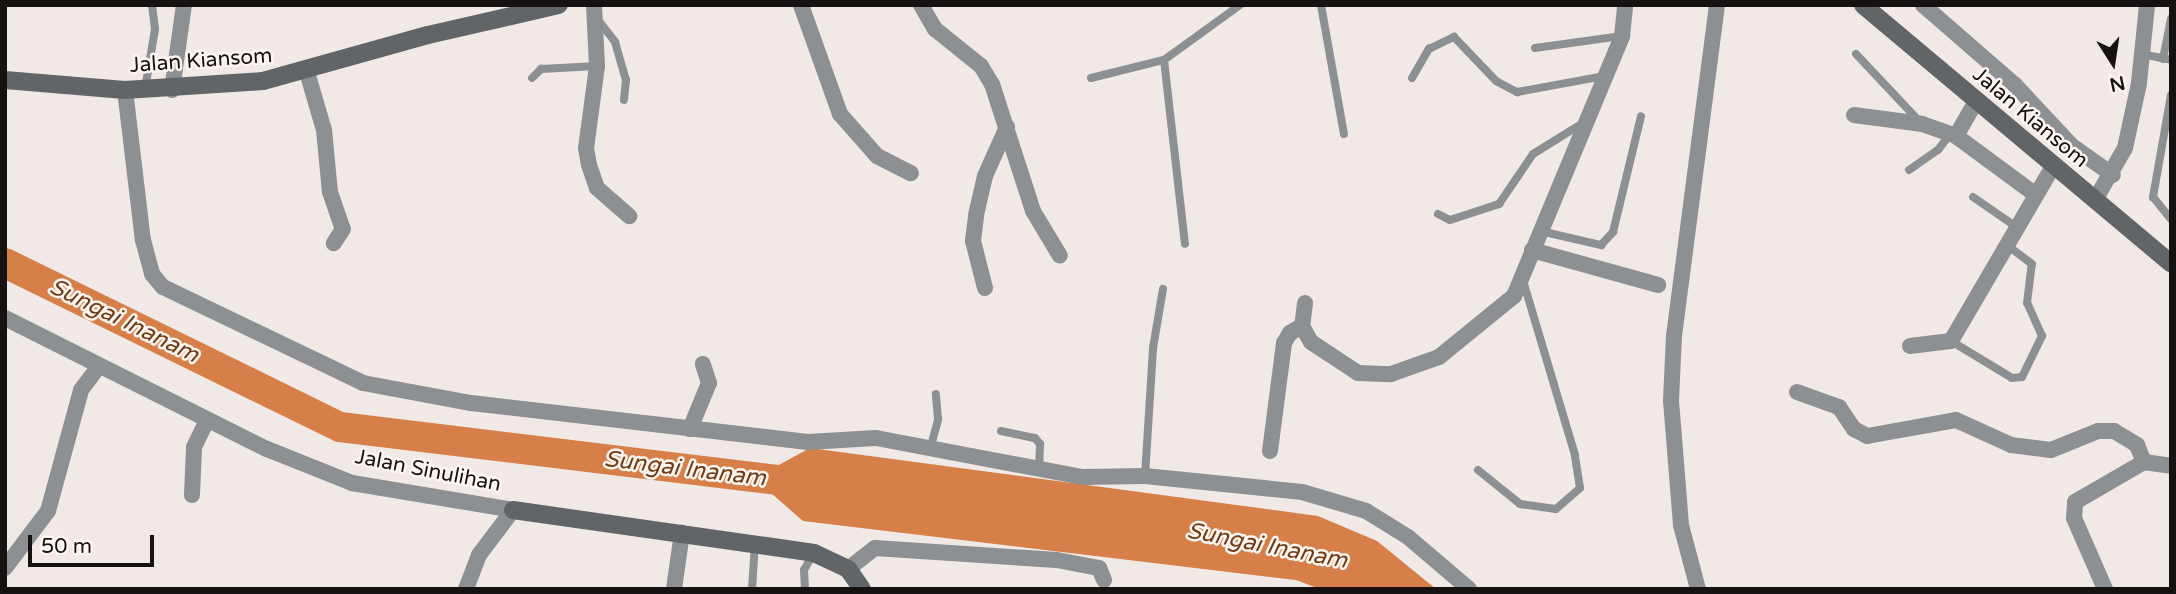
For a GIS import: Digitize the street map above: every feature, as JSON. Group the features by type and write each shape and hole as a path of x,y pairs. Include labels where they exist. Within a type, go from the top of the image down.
{"street":[{"path":"172,90 184,5"},
{"name":"Jalan Kiansom","path":"5,80 125,90 172,90 263,81 307,72 428,35 559,5"},
{"path":"801,5 840,114 877,156 911,173"},
{"path":"921,5 935,29 981,66 1007,127 1041,231 1060,256"},
{"path":"1305,303 1302,326 1311,342 1358,373 1405,372 1439,357 1514,296 1523,281 1538,231 1589,120 1622,36 1625,5"},
{"path":"1698,589 1676,489 1672,388 1674,336 1717,5"},
{"name":"Jalan Kiansom","path":"1863,5 2052,168 2171,263"},
{"path":"1923,5 2015,85 2072,146 2113,175"},
{"path":"2095,200 2113,175 2134,112 2147,5"},
{"path":"594,10 597,66 586,148 597,188 629,216"},
{"path":"307,72 324,130 330,192 343,229 334,243"},
{"path":"125,90 143,240 152,274 163,287 363,383 418,396 808,442 876,438 931,446 1082,477 1146,476 1338,499 1408,537 1469,589"},
{"path":"1953,135 1975,103"},
{"path":"1854,115 1922,124 1953,135 2036,195"},
{"path":"985,288 973,241 975,215 985,176 1007,127"},
{"path":"1910,346 1951,341 2052,168"},
{"path":"1532,250 1658,285"},
{"name":"Jalan Sinulihan","path":"5,318 207,420 352,482 513,510 814,553 848,569 862,589"},
{"path":"1269,451 1284,343 1290,333 1302,326"},
{"path":"690,429 709,383 703,364"},
{"path":"5,568 48,511 81,390 99,366"},
{"path":"1797,392 1839,407 1854,429 1867,436 1956,420 2011,445 2051,450 2098,431 2114,430 2137,445 2144,462"},
{"path":"192,495 194,447 207,420"},
{"path":"2105,589 2074,518 2075,502 2144,462 2171,466"},
{"path":"466,589 479,555 513,510"},
{"path":"670,587 681,533"},
{"path":"848,569 874,548 1057,560 1099,568 1104,580"}],"lane":[{"path":"145,89 155,29 152,5"},
{"path":"1091,78 1164,60 1240,5"},
{"path":"1321,5 1344,134"},
{"path":"594,10 615,42 626,80 624,100"},
{"path":"2141,54 2167,60 2171,19"},
{"path":"1535,48 1622,36"},
{"path":"1412,78 1429,49 1454,37 1496,81 1517,92 1607,75"},
{"path":"1856,54 1922,124"},
{"path":"1164,60 1185,244"},
{"path":"532,78 541,69 597,66"},
{"path":"2171,96 2153,197 2171,219"},
{"path":"1538,231 1601,245 1613,232 1641,116"},
{"path":"1438,214 1450,220 1499,204 1533,153 1562,132 1589,120"},
{"path":"1909,170 1938,150 1953,135"},
{"path":"1973,197 2018,228"},
{"path":"1951,341 2012,378 2021,377 2042,336 2027,303 2032,264 2008,246"},
{"path":"1478,470 1520,504 1556,509 1580,488 1575,456 1523,281"},
{"path":"1146,476 1153,348 1163,289"},
{"path":"931,446 938,419 936,394"},
{"path":"1002,431 1035,438 1040,444 1039,470"},
{"path":"752,589 755,544"},
{"path":"805,589 804,570 814,553"}],"water":[{"path":"810,448 1318,516 1377,541 1436,589 1320,589 1296,580 803,521 763,486 764,473"}],"waterway":[{"name":"Sungai Inanam","path":"5,263 340,427 804,483"}]}
